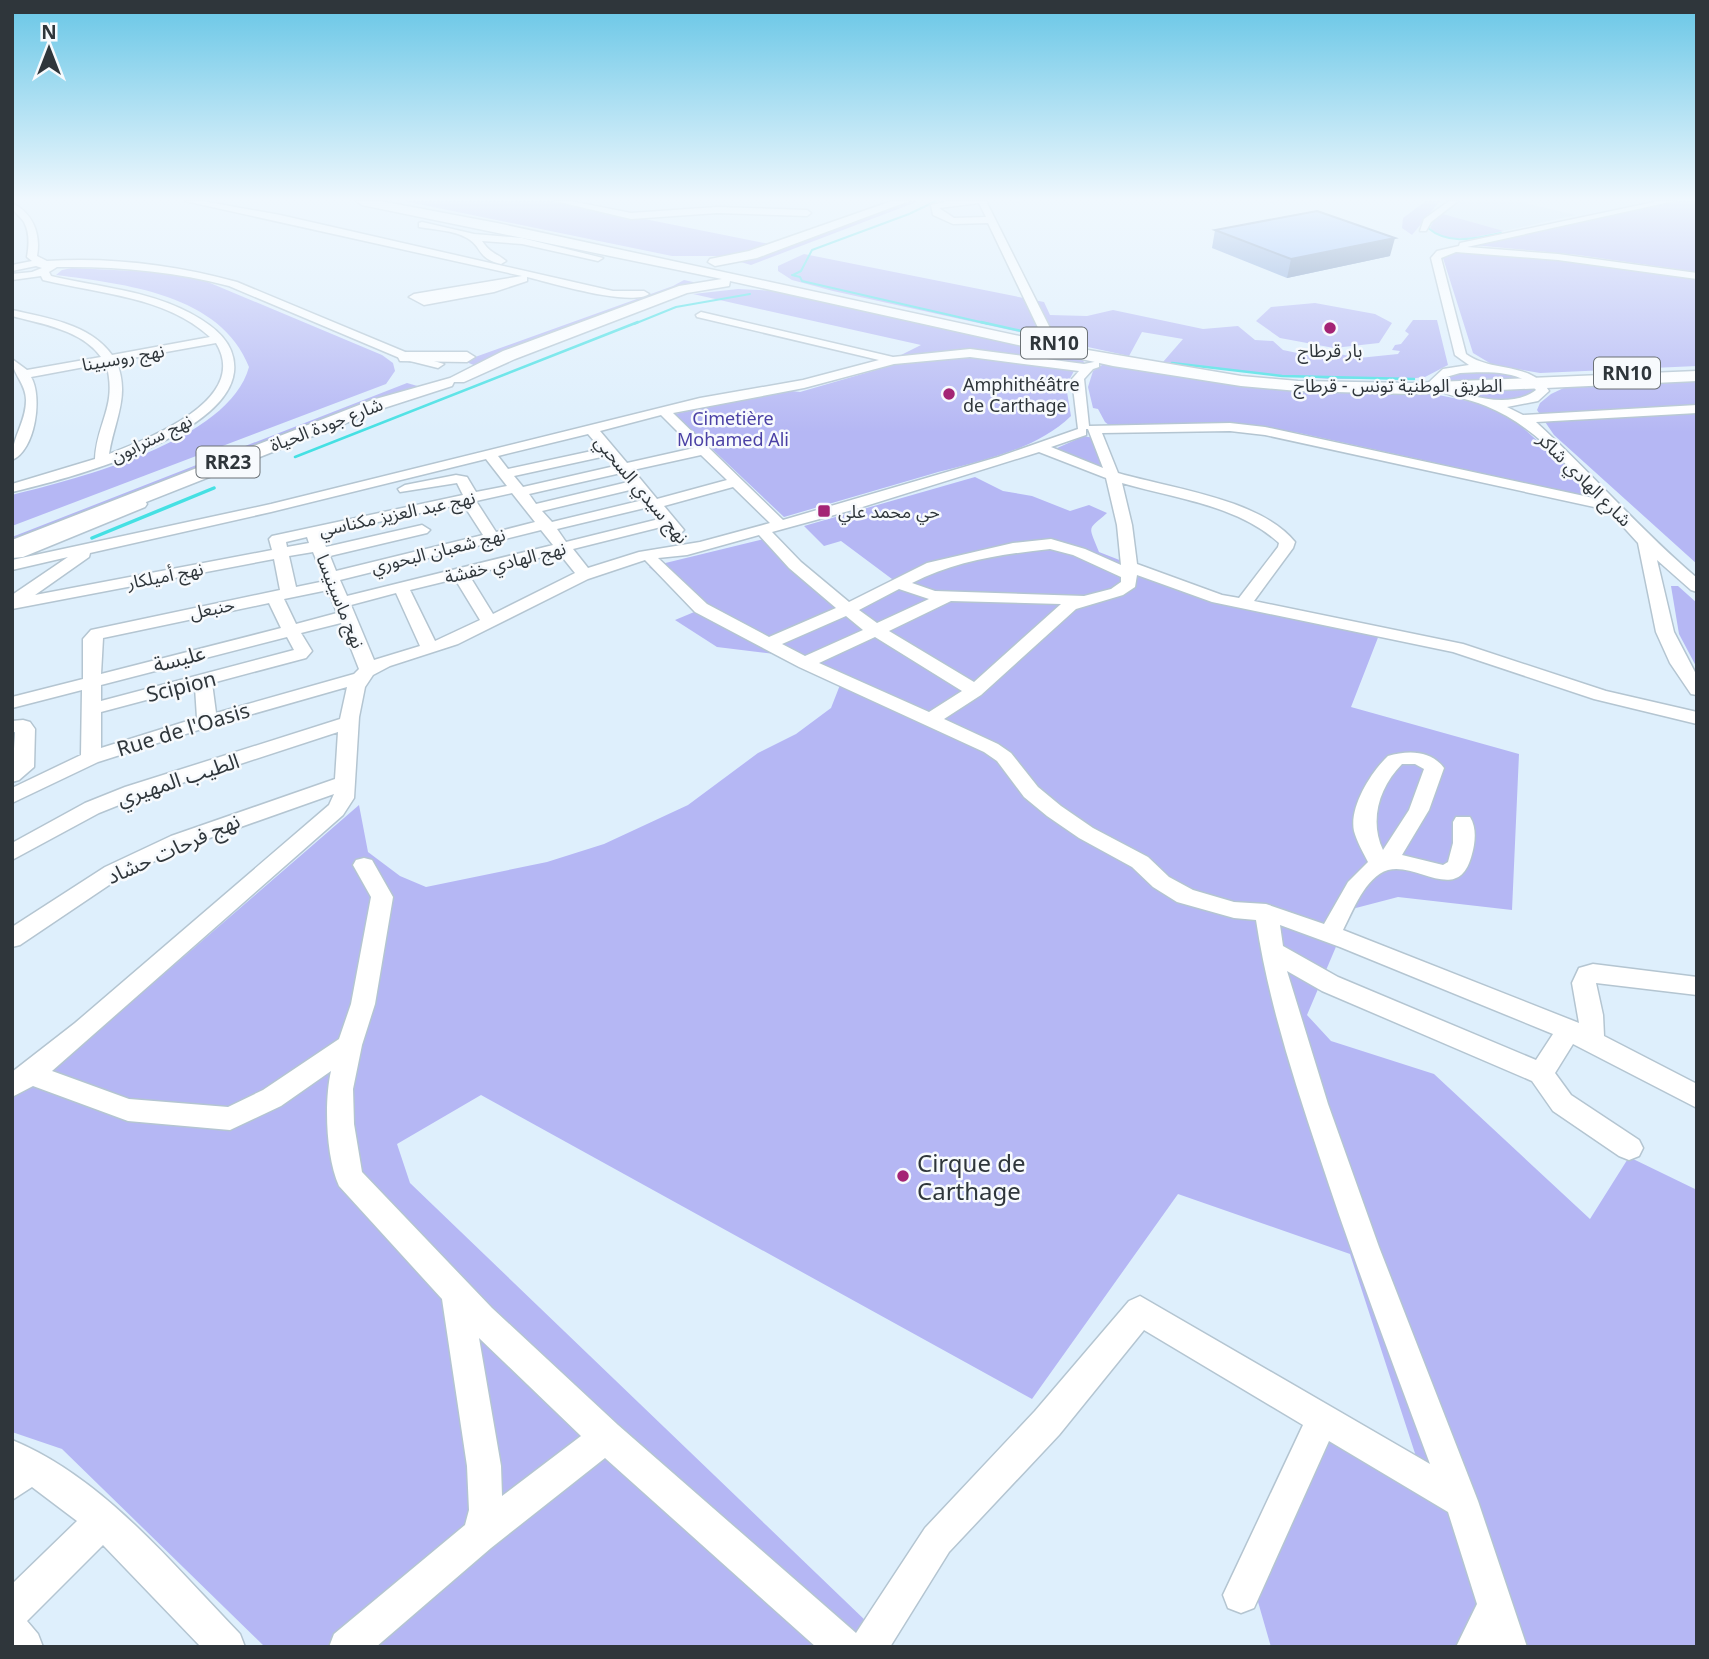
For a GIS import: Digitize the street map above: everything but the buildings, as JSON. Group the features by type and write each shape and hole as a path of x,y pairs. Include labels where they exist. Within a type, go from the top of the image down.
{"highway":[{"name":"شارع جودة الحياة","path":"446,372 467,357 615,299 648,298 676,278"},
{"name":"RN10","path":"691,278 724,283 734,278"},
{"path":"778,278 799,289"},
{"name":"الطريق الوطنية تونس - قرطاج","path":"782,278 799,289 1085,363 1119,362 1243,382 1332,388 1532,381"},
{"name":"شارع جودة الحياة","path":"12,533 404,374 446,372 509,355 648,298 724,283"},
{"path":"648,298 720,287 799,289"},
{"name":"الطريق الوطنية تونس - قرطاج","path":"799,289 1168,366 1242,376 1331,382 1434,383"},
{"path":"404,374 467,357"},
{"name":"RN10","path":"1561,379 1697,370"},
{"name":"شارع جودة الحياة","path":"12,548 404,374"},
{"name":"RN10","path":"1561,379 1697,376"},
{"path":"1532,381 1548,387 1561,379"},
{"path":"1532,381 1561,379"}],"street":[{"path":"23,278 59,281"},
{"path":"49,278 125,294 178,311 220,340"},
{"path":"200,278 224,286 404,374 446,372"},
{"path":"510,282 494,289 424,302 414,297 488,282 537,278"},
{"path":"542,278 615,299"},
{"path":"1020,278 1048,336 1060,344"},
{"path":"1432,278 1453,359 1434,383"},
{"path":"1441,278 1461,355 1470,362 1532,381 1538,397 1526,401 1488,402"},
{"path":"12,313 81,334 103,349 112,359 117,370 117,401 103,448 102,461"},
{"path":"701,315 894,360"},
{"name":"نهج روسبينا","path":"26,374 220,340"},
{"name":"نهج سترابون","path":"12,488 102,461 175,430 199,414 220,395 228,383 230,365 220,340"},
{"path":"272,512 489,454 749,392 804,384 894,360 971,353 1085,363 1078,379 1088,430 1108,461 1122,517 1130,571 1129,584 1123,589 1065,609 975,691 930,720"},
{"path":"12,362 26,374 33,411 12,456"},
{"path":"1434,383 1493,370"},
{"path":"12,556 358,418 404,374"},
{"path":"1434,383 1488,402 1527,420 1697,409"},
{"path":"1526,401 1527,420"},
{"path":"665,412 781,526"},
{"name":"شارع الهادي شاكر","path":"1527,420 1616,507 1645,542 1665,632 1679,663 1697,690"},
{"path":"577,579 781,526 1088,430 1230,427 1265,431 1616,507"},
{"name":"نهج سيدي السحبي","path":"592,430 693,548"},
{"path":"561,437 593,475"},
{"path":"518,447 561,482"},
{"path":"1040,447 1111,476 1234,512 1265,524 1283,536 1287,541 1286,548 1262,576 1244,605"},
{"name":"نهج عبد العزيز مكناسي","path":"319,535 360,516 405,512 561,482 703,450"},
{"path":"505,474 609,451"},
{"path":"489,454 564,547 577,579"},
{"path":"12,565 272,512 452,479 462,480 492,537"},
{"name":"نهج شعبان البحوري","path":"332,580 492,537 737,482"},
{"path":"427,484 438,504"},
{"path":"533,509 637,484"},
{"path":"390,492 422,530 489,622"},
{"path":"272,512 279,546 281,599 303,652 275,682"},
{"name":"نهج الهادي خفشة","path":"344,609 401,587 668,521"},
{"path":"319,535 422,530"},
{"path":"762,530 795,565 847,609 874,629 975,691"},
{"path":"68,533 68,543 89,548"},
{"name":"نهج أميلكار","path":"12,603 319,535"},
{"name":"نهج ماسينيسا","path":"319,535 365,674"},
{"path":"1645,542 1697,587"},
{"path":"766,644 847,609 933,566 1013,548 1051,544 1244,605 1458,648 1600,695 1697,718"},
{"path":"12,603 89,548"},
{"path":"577,579 655,553 693,548"},
{"path":"652,561 701,608 766,644 998,753 1046,805 1086,833 1140,862 1174,889 1197,900 1234,910 1266,912 1330,934 1580,1036 1697,1097"},
{"name":"Rue de l'Oasis","path":"12,796 91,758 207,721 275,682 365,674 430,649 577,579"},
{"name":"حنبعل","path":"93,681 92,639 104,632 195,612 281,599 332,580"},
{"path":"900,583 925,595 1087,600"},
{"path":"401,587 430,649"},
{"path":"194,591 195,612"},
{"path":"805,663 947,597"},
{"path":"253,638 281,599"},
{"name":"عليسة","path":"12,703 293,629 344,609"},
{"path":"22,1080 327,819 342,803 352,704 365,674"},
{"path":"203,680 207,721"},
{"name":"Scipion","path":"92,709 203,680 275,682"},
{"path":"91,758 93,681"},
{"name":"الطيب المهيري","path":"12,853 92,808 132,792 351,722"},
{"path":"12,727 23,726 25,729 24,767 12,776"},
{"path":"1330,934 1364,876 1383,863 1419,810 1434,768 1428,762 1401,757 1395,760 1379,780 1364,824 1370,844 1383,863"},
{"name":"نهج فرحات حشاد","path":"12,939 113,872 135,861 202,832 345,783"},
{"path":"1383,863 1418,865 1446,873 1452,871 1458,866 1464,843 1463,822"},
{"path":"364,865 382,897 363,1004 349,1045 340,1089 341,1124 349,1177 456,1292 606,1437 844,1647"},
{"path":"1266,912 1276,976 1315,1104 1355,1221 1461,1501 1509,1647"},
{"path":"1272,951 1321,980 1541,1074 1562,1102 1629,1148"},
{"path":"1541,1074 1580,1036 1591,1015 1584,983 1587,974 1697,986"},
{"path":"22,1080 128,1110 230,1119 272,1098 349,1045"},
{"path":"456,1292 484,1466 486,1510 479,1536"},
{"path":"869,1647 937,1540 1047,1423 1140,1311 1461,1501"},
{"path":"1241,1595 1322,1420"},
{"path":"347,1647 479,1536 606,1437"},
{"path":"19,1469 102,1521 226,1647"},
{"path":"12,1610 102,1521"},
{"path":"1474,1647 1495,1606"},
{"path":"12,1631 24,1647"}],"green space":[{"path":"80,278 203,280 382,355 393,363 395,371 386,384 12,526 12,495 111,467 183,436 213,416 236,393 249,367 235,342 217,323 194,308 168,297"},
{"path":"790,278 926,278 1044,302 1050,315 1087,316 1113,310 1203,329 1238,326 1255,340 1273,341 1283,350 1326,359 1334,357 1325,351 1359,358 1398,354 1400,351 1392,350 1409,334 1405,331 1413,320 1437,320 1448,365 1425,377 1330,379 1163,362 1183,339 1142,332 1129,356"},
{"path":"1449,278 1697,278 1697,366 1540,373 1493,365 1473,353"},
{"path":"684,280 702,284 476,366 464,361 673,286"},
{"path":"738,289 776,291 1083,359 1084,363 1081,365 996,352 897,357 921,345 693,294"},
{"path":"1315,303 1375,314 1392,323 1379,343 1334,348 1280,338 1256,321 1271,307"},
{"name":"Cimetière Mohamed Ali","path":"971,355 1075,369 1066,386 1071,416 1040,438 1004,454 784,517 675,414 784,390 800,392 900,363"},
{"path":"1102,365 1242,385 1428,393 1484,404 1511,417 1598,495 1586,496 1299,433 1251,425 1110,426 1098,409 1093,408 1088,387 1093,371"},
{"path":"1485,371 1519,377 1535,389 1515,399 1490,400 1453,390 1443,385 1441,380 1454,373"},
{"path":"1697,379 1697,564 1554,435 1537,410 1540,403 1551,394 1570,385"},
{"path":"407,383 421,387 12,545 12,537"},
{"path":"1084,436 1093,438 1108,466 1101,468 1055,449"},
{"path":"975,477 1003,491 1032,496 1070,511 1089,505 1107,513 1091,529 1099,552 1201,592 1379,635 1351,707 1519,754 1512,910 1398,897 1352,909 1307,1015 1331,1041 1434,1074 1590,1219 1629,1157 1697,1190 1697,1647 1271,1647 1250,1574 1300,1432 1327,1426 1425,1484 1350,1254 1178,1194 1032,1399 481,1095 397,1144 410,1183 893,1647 265,1647 62,1449 12,1432 12,1095 39,1082 359,805 368,852 400,876 426,887 547,862 604,844 688,805 758,753 796,734 831,708 840,685 775,654 717,647 675,620 699,610 649,567 768,538 844,607 896,582 841,541 824,546 804,526"},
{"path":"1671,586 1678,586 1697,603 1697,668 1679,634"}],"waterway":[{"path":"801,278 802,281 989,324"},
{"path":"634,324 676,307 750,294"},
{"path":"295,457 638,322"},
{"path":"981,322 1035,334"},
{"path":"1172,363 1282,376 1414,379"},
{"path":"92,538 214,488"}],"place":[{"name":"بار قرطاج","path":"1330,328"},
{"name":"Amphithéâtre de Carthage","path":"949,394"},
{"name":"حي محمد علي","path":"824,511"},
{"name":"Cirque de Carthage","path":"903,1176"}]}
